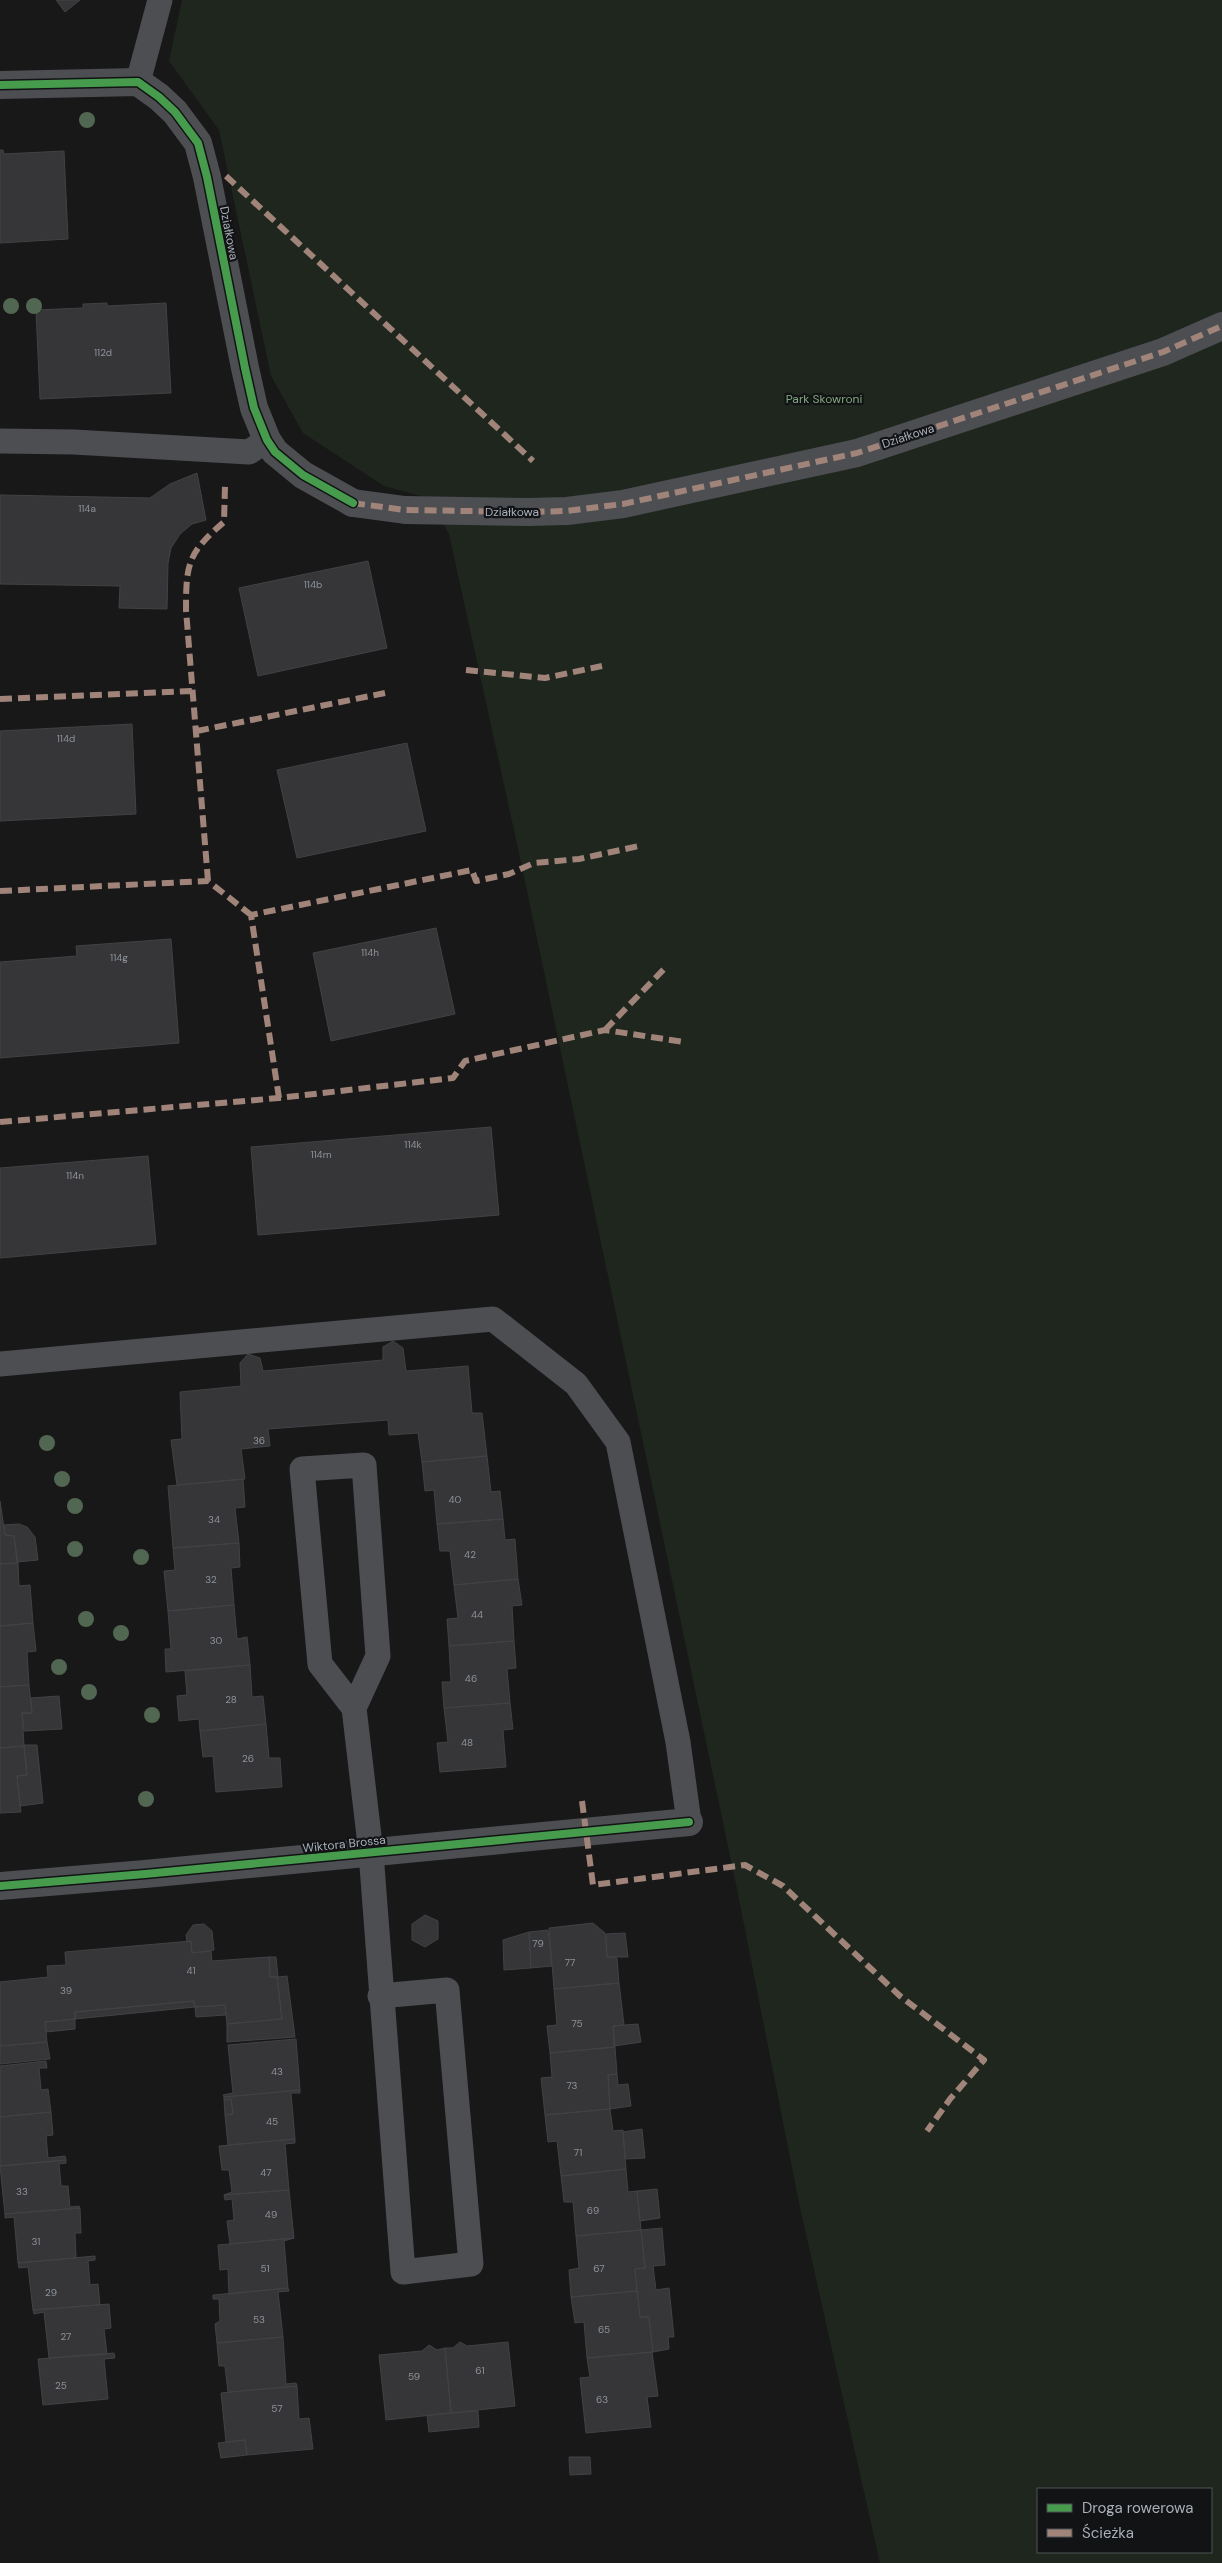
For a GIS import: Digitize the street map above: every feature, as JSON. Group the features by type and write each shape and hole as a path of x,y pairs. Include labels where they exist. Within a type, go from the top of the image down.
{"street":[{"path":"0,85 138,82"},
{"name":"Działkowa","path":"138,82 159,97 174,112 198,144 207,177 254,408 267,440 275,452 303,475 354,502 405,510 529,512 566,511 622,504 857,453 1163,352 1222,326"},
{"name":"Wiktora Brossa","path":"0,1886 689,1822"}],"lane":[{"path":"138,82 160,0"},
{"path":"0,441 84,443 249,452 267,440"},
{"path":"0,1364 493,1319 576,1384 618,1442 678,1742 689,1822"},
{"path":"354,1708 320,1664 302,1469 364,1465 378,1656 354,1708 370,1853 380,1996 403,2272 471,2264 447,1990 380,1996"}],"green space":[{"name":"Park Skowroni","path":"182,0 1222,0 1222,2563 880,2563 799,2203 737,1889 519,853 449,534 428,498 384,486 303,433 271,376 219,130 169,61"}],"building":[{"path":"56,0 80,0 65,12"},
{"path":"0,150 3,150 4,154 64,151 68,239 0,243"},
{"path":"107,303 107,306 166,303 171,393 40,399 36,310 83,308 83,304"},
{"path":"197,473 206,520 192,524 180,534 171,548 168,563 167,609 119,608 120,586 0,584 0,495 150,498 170,484"},
{"path":"368,561 387,648 258,676 239,588"},
{"path":"132,724 136,814 0,821 0,731"},
{"path":"407,743 426,831 297,858 277,770"},
{"path":"436,928 455,1014 331,1041 313,953"},
{"path":"171,939 179,1043 0,1058 0,962 77,956 76,946"},
{"path":"491,1127 499,1215 258,1235 251,1147"},
{"path":"148,1156 156,1244 0,1258 0,1168"},
{"path":"393,1341 403,1348 406,1371 468,1366 472,1413 482,1413 487,1456 422,1462 418,1433 389,1435 388,1420 268,1429 270,1446 241,1449 245,1479 177,1485 171,1440 182,1439 180,1392 241,1386 240,1363 248,1354 260,1358 263,1371 383,1360 383,1347"},
{"path":"487,1456 491,1492 500,1491 503,1519 437,1524 434,1490 425,1491 422,1462"},
{"path":"243,1479 245,1507 235,1508 239,1543 173,1548 168,1486"},
{"path":"0,1501 5,1535 14,1536 18,1563 0,1564"},
{"path":"503,1519 505,1540 515,1539 518,1579 454,1585 450,1551 440,1551 437,1524"},
{"path":"19,1524 27,1527 35,1537 38,1560 17,1562 14,1536 5,1535 4,1525"},
{"path":"239,1543 240,1567 231,1568 234,1605 168,1611 164,1571 175,1570 173,1548"},
{"path":"18,1563 19,1586 30,1585 33,1623 0,1626 0,1564"},
{"path":"518,1579 522,1605 512,1606 514,1641 449,1646 447,1619 458,1618 454,1585"},
{"path":"234,1605 237,1639 247,1637 250,1665 166,1672 165,1649 171,1649 168,1611"},
{"path":"33,1623 36,1651 27,1652 29,1685 0,1687 0,1626"},
{"path":"514,1641 516,1668 507,1669 510,1703 444,1708 442,1682 451,1682 449,1646"},
{"path":"250,1665 252,1697 263,1696 266,1724 200,1731 199,1719 179,1721 177,1696 187,1695 185,1671"},
{"path":"29,1685 32,1713 22,1713 24,1746 0,1748 0,1687"},
{"path":"59,1696 62,1729 24,1731 22,1713 32,1713 31,1698"},
{"path":"510,1703 513,1729 503,1730 506,1767 440,1772 437,1743 448,1742 444,1708"},
{"path":"266,1724 269,1758 280,1758 282,1787 216,1792 213,1756 203,1757 200,1731"},
{"path":"24,1745 37,1745 43,1803 20,1806 17,1776 27,1775"},
{"path":"24,1746 27,1775 17,1776 21,1812 0,1813 0,1748"},
{"path":"425,1915 438,1921 438,1939 425,1947 412,1940 412,1924"},
{"path":"593,1923 605,1933 607,1957 617,1958 619,1983 554,1989 549,1928"},
{"path":"204,1924 212,1931 214,1950 192,1953 191,1941 187,1942 186,1935 193,1925"},
{"path":"548,1930 552,1966 531,1968 529,1932"},
{"path":"529,1932 531,1968 504,1970 503,1940"},
{"path":"625,1933 628,1957 607,1957 606,1934"},
{"path":"191,1941 192,1953 211,1951 212,1961 269,1957 270,1977 277,1977 282,2019 227,2024 225,2005 195,2007 194,2001 75,2012 75,2019 45,2022 47,2042 0,2046 0,1982 48,1977 47,1966 66,1965 65,1952"},
{"path":"269,1957 276,1957 278,1977 287,1976 295,2037 227,2042 227,2024 282,2019 277,1977 270,1977"},
{"path":"619,1983 624,2025 613,2026 615,2047 550,2053 547,2026 557,2025 554,1989"},
{"path":"194,2001 195,2007 75,2019 75,2012"},
{"path":"225,2005 226,2015 196,2017 195,2007"},
{"path":"75,2019 75,2029 46,2032 45,2022"},
{"path":"638,2024 641,2042 614,2046 613,2026"},
{"path":"296,2039 300,2090 224,2097 223,2095 233,2093 228,2045"},
{"path":"47,2042 50,2059 0,2064 0,2046"},
{"path":"615,2047 617,2074 608,2075 610,2109 545,2115 541,2078 552,2077 550,2053"},
{"path":"46,2061 47,2068 39,2068 41,2090 48,2089 51,2112 0,2117 0,2066"},
{"path":"617,2074 618,2085 628,2084 631,2106 610,2109 608,2075"},
{"path":"300,2090 300,2093 291,2093 295,2139 228,2145 225,2115 233,2114 231,2099 224,2100 224,2097"},
{"path":"231,2099 233,2114 225,2115 224,2100"},
{"path":"610,2109 613,2131 623,2130 626,2169 561,2176 557,2141 548,2142 545,2115"},
{"path":"51,2112 53,2135 46,2136 48,2158 65,2156 66,2160 0,2166 0,2117"},
{"path":"642,2129 645,2158 625,2159 623,2132"},
{"path":"295,2139 295,2143 285,2144 289,2190 224,2195 232,2192 229,2170 222,2170 219,2146"},
{"path":"66,2160 66,2163 59,2164 61,2186 68,2186 70,2207 79,2206 80,2208 5,2214 0,2166"},
{"path":"626,2169 628,2192 637,2191 641,2230 576,2236 573,2202 564,2202 561,2176"},
{"path":"657,2189 660,2218 640,2221 637,2191"},
{"path":"289,2190 294,2238 230,2244 227,2221 234,2220 232,2199 225,2200 224,2195"},
{"path":"80,2208 81,2233 75,2233 76,2258 18,2263 14,2217 5,2218 5,2214"},
{"path":"662,2228 665,2265 653,2266 656,2290 669,2288 674,2337 668,2337 669,2349 653,2352 649,2317 640,2317 635,2269 645,2268 641,2230"},
{"path":"641,2230 645,2268 635,2269 637,2291 571,2297 569,2270 579,2268 576,2236"},
{"path":"294,2238 284,2241 288,2288 229,2294 228,2269 220,2270 218,2245"},
{"path":"95,2256 95,2260 88,2261 90,2285 98,2284 100,2305 33,2310 28,2267 19,2268 18,2263"},
{"path":"288,2288 289,2291 278,2292 283,2337 217,2343 215,2324 220,2321 219,2299 213,2299 213,2295"},
{"path":"637,2291 640,2317 649,2317 653,2352 587,2358 584,2322 575,2323 571,2297"},
{"path":"109,2304 111,2328 104,2329 107,2354 49,2358 44,2312 34,2314 33,2310"},
{"path":"283,2337 286,2384 296,2383 297,2386 228,2392 225,2366 219,2366 217,2343"},
{"path":"460,2342 467,2346 508,2342 515,2406 451,2413 445,2348 453,2348"},
{"path":"429,2345 437,2350 445,2348 451,2413 386,2420 379,2355 422,2351"},
{"path":"652,2352 658,2396 647,2397 651,2427 586,2433 580,2378 590,2377 587,2358"},
{"path":"114,2353 115,2358 104,2359 108,2399 43,2405 38,2359"},
{"path":"297,2386 299,2419 309,2418 313,2449 247,2455 245,2440 226,2442 221,2393"},
{"path":"478,2411 479,2427 429,2432 427,2415"},
{"path":"245,2440 247,2455 221,2458 218,2443"},
{"path":"569,2457 590,2457 591,2474 570,2475"}],"marked path":[{"path":"226,176 533,461"},
{"path":"353,503 405,510 529,512 567,511 623,504 857,453 1163,352 1222,326"},
{"path":"208,881 186,594 189,570 196,551 224,522 225,486"},
{"path":"466,670 545,678 602,666"},
{"path":"0,699 193,691"},
{"path":"197,731 385,693"},
{"path":"279,1098 251,915 472,870 476,881 509,874 534,863 579,859 639,846"},
{"path":"0,891 208,881 251,915"},
{"path":"605,1030 667,966"},
{"path":"0,1122 279,1098 453,1078 465,1061 605,1030 684,1042"},
{"path":"582,1801 593,1885 745,1865 783,1886 900,1996 984,2060 950,2099 927,2131"}],"cycle path":[{"path":"0,85 138,82 159,97 175,112 198,143 207,177 254,408 267,440 275,452 303,475 353,503"},
{"path":"0,1886 689,1822"}]}
